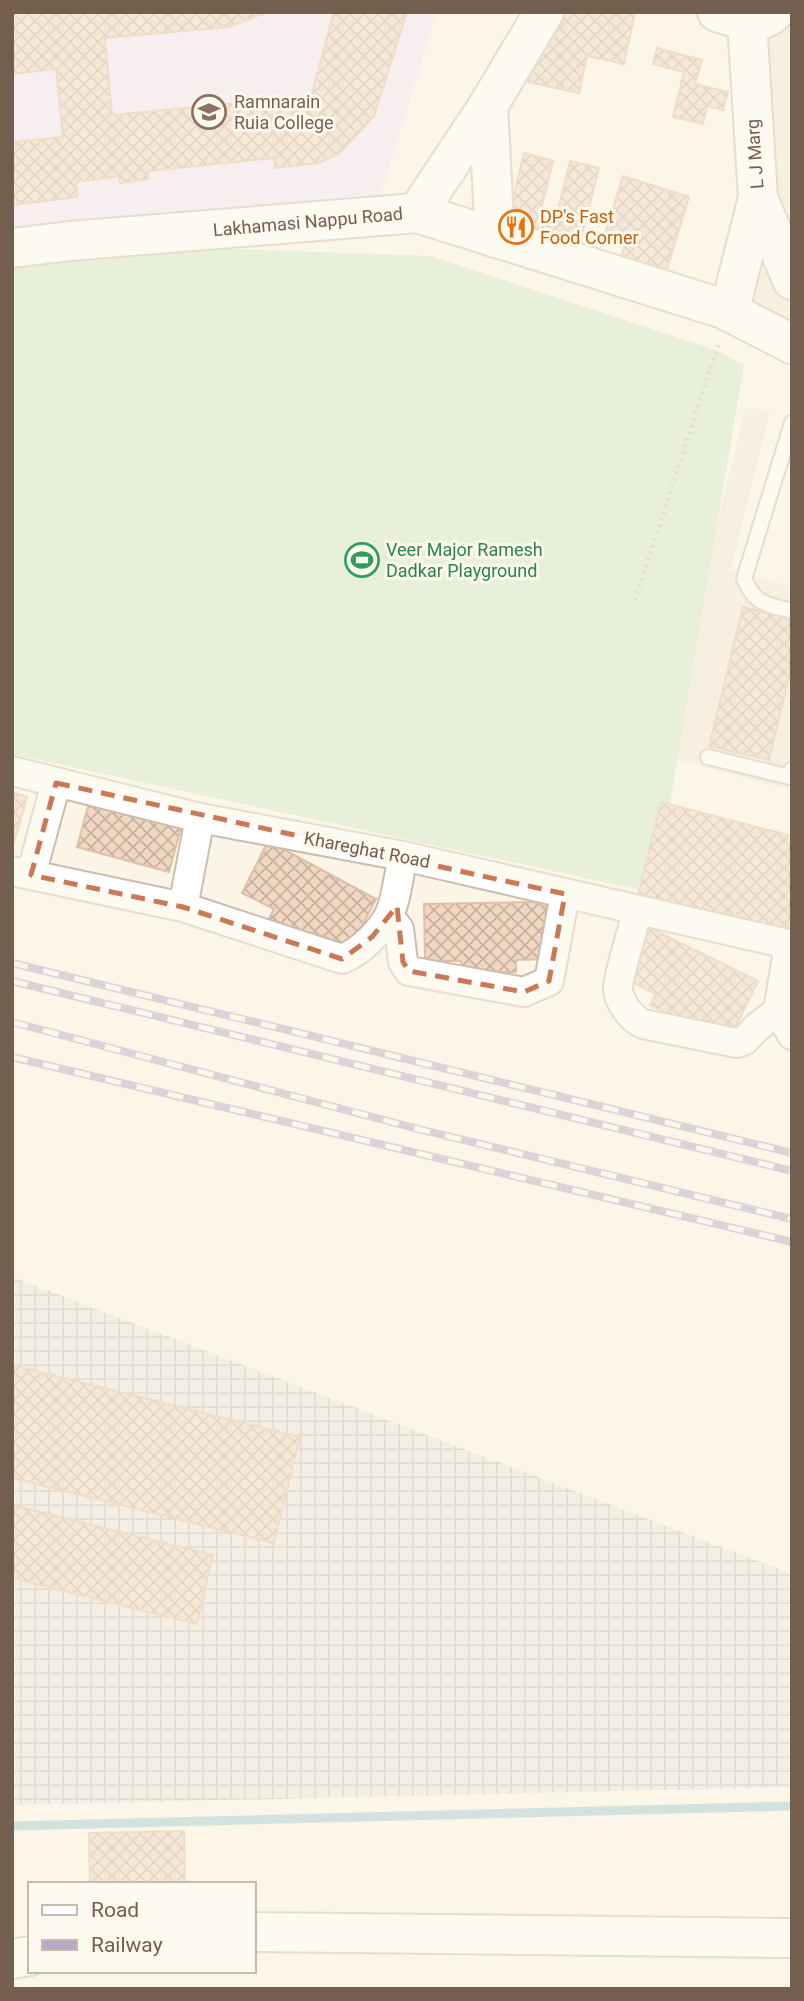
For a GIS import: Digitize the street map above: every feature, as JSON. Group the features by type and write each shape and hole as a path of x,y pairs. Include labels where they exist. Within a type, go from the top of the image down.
{"street":[{"path":"416,213 488,106 544,12"},
{"name":"L J Marg","path":"729,312 758,198 746,16"},
{"path":"488,106 495,238"},
{"path":"758,198 792,280"},
{"name":"Lakhamasi Nappu Road","path":"12,248 70,240 416,213 729,312 792,344"},
{"name":"Khareghat Road","path":"12,771 200,818 403,856 790,945"},
{"path":"56,783 22,873 183,907 342,959 352,955 372,937 389,916 403,856"},
{"path":"183,907 200,818"},
{"path":"389,916 399,929 403,962 409,971 524,992 549,981 565,894"},
{"path":"638,910 618,988 625,1007 635,1020 643,1024 737,1043 745,1040 755,1028 785,1023 790,945"},
{"path":"256,1932 792,1938"}],"lane":[{"path":"792,423 744,579 752,595 765,604 792,611"},
{"path":"708,757 790,777 792,769"}],"path":[{"path":"635,600 729,312"}],"highlighted area":[{"path":"56,783 565,894 549,981 524,992 409,971 403,962 397,906 372,937 342,959 183,907 31,875"}],"shaded area":[{"name":"Ramnarain Ruia College","path":"12,12 437,12 375,213 12,237"},
{"path":"792,12 792,345 724,309 758,198 747,22"},
{"path":"746,407 770,412 731,569 792,587 792,790 659,755"},
{"path":"12,1277 792,1574 792,1787 12,1805"}],"green space":[{"name":"Veer Major Ramesh Dadkar Playground","path":"69,243 431,256 716,350 744,365 655,893 12,754 12,249"}],"building":[{"path":"12,12 267,12 229,27 105,38 112,115 311,96 334,12 407,12 374,116 340,153 319,163 275,168 274,158 148,171 148,179 120,183 119,176 76,182 77,197 12,205 12,142 63,137 56,69 12,74"},
{"path":"564,12 635,12 624,64 587,56 579,93 528,82 542,18 562,23"},
{"path":"657,48 702,60 695,84 728,92 723,110 707,106 703,124 673,117 684,72 653,64"},
{"path":"524,153 553,161 541,210 557,214 570,161 599,168 578,250 505,232"},
{"path":"623,176 689,197 662,285 617,271 626,241 605,234"},
{"path":"743,607 792,619 792,664 769,760 709,746"},
{"path":"12,792 27,797 14,843 12,842"},
{"path":"91,795 183,820 169,872 77,847"},
{"path":"661,802 792,836 792,921 788,938 637,899"},
{"path":"268,841 376,899 350,950 322,935 316,946 268,920 274,909 242,893"},
{"path":"546,902 547,959 516,960 516,972 462,973 461,961 425,961 424,904"},
{"path":"648,927 758,981 733,1032 705,1019 699,1029 650,1005 656,994 624,978"},
{"path":"12,1365 300,1437 274,1543 12,1478"},
{"path":"12,1505 213,1555 197,1624 12,1578"},
{"path":"184,1831 185,1882 90,1882 89,1833"}],"waterway":[{"path":"12,1826 792,1806"}],"railway":[{"path":"12,963 792,1153"},
{"path":"12,981 792,1171"},
{"path":"12,1022 418,1129 792,1219"},
{"path":"12,1057 792,1242"}],"place":[{"name":"Ramnarain Ruia College","path":"209,112"},
{"name":"DP's Fast Food Corner","path":"516,227"},
{"name":"Veer Major Ramesh Dadkar Playground","path":"362,560"}]}
